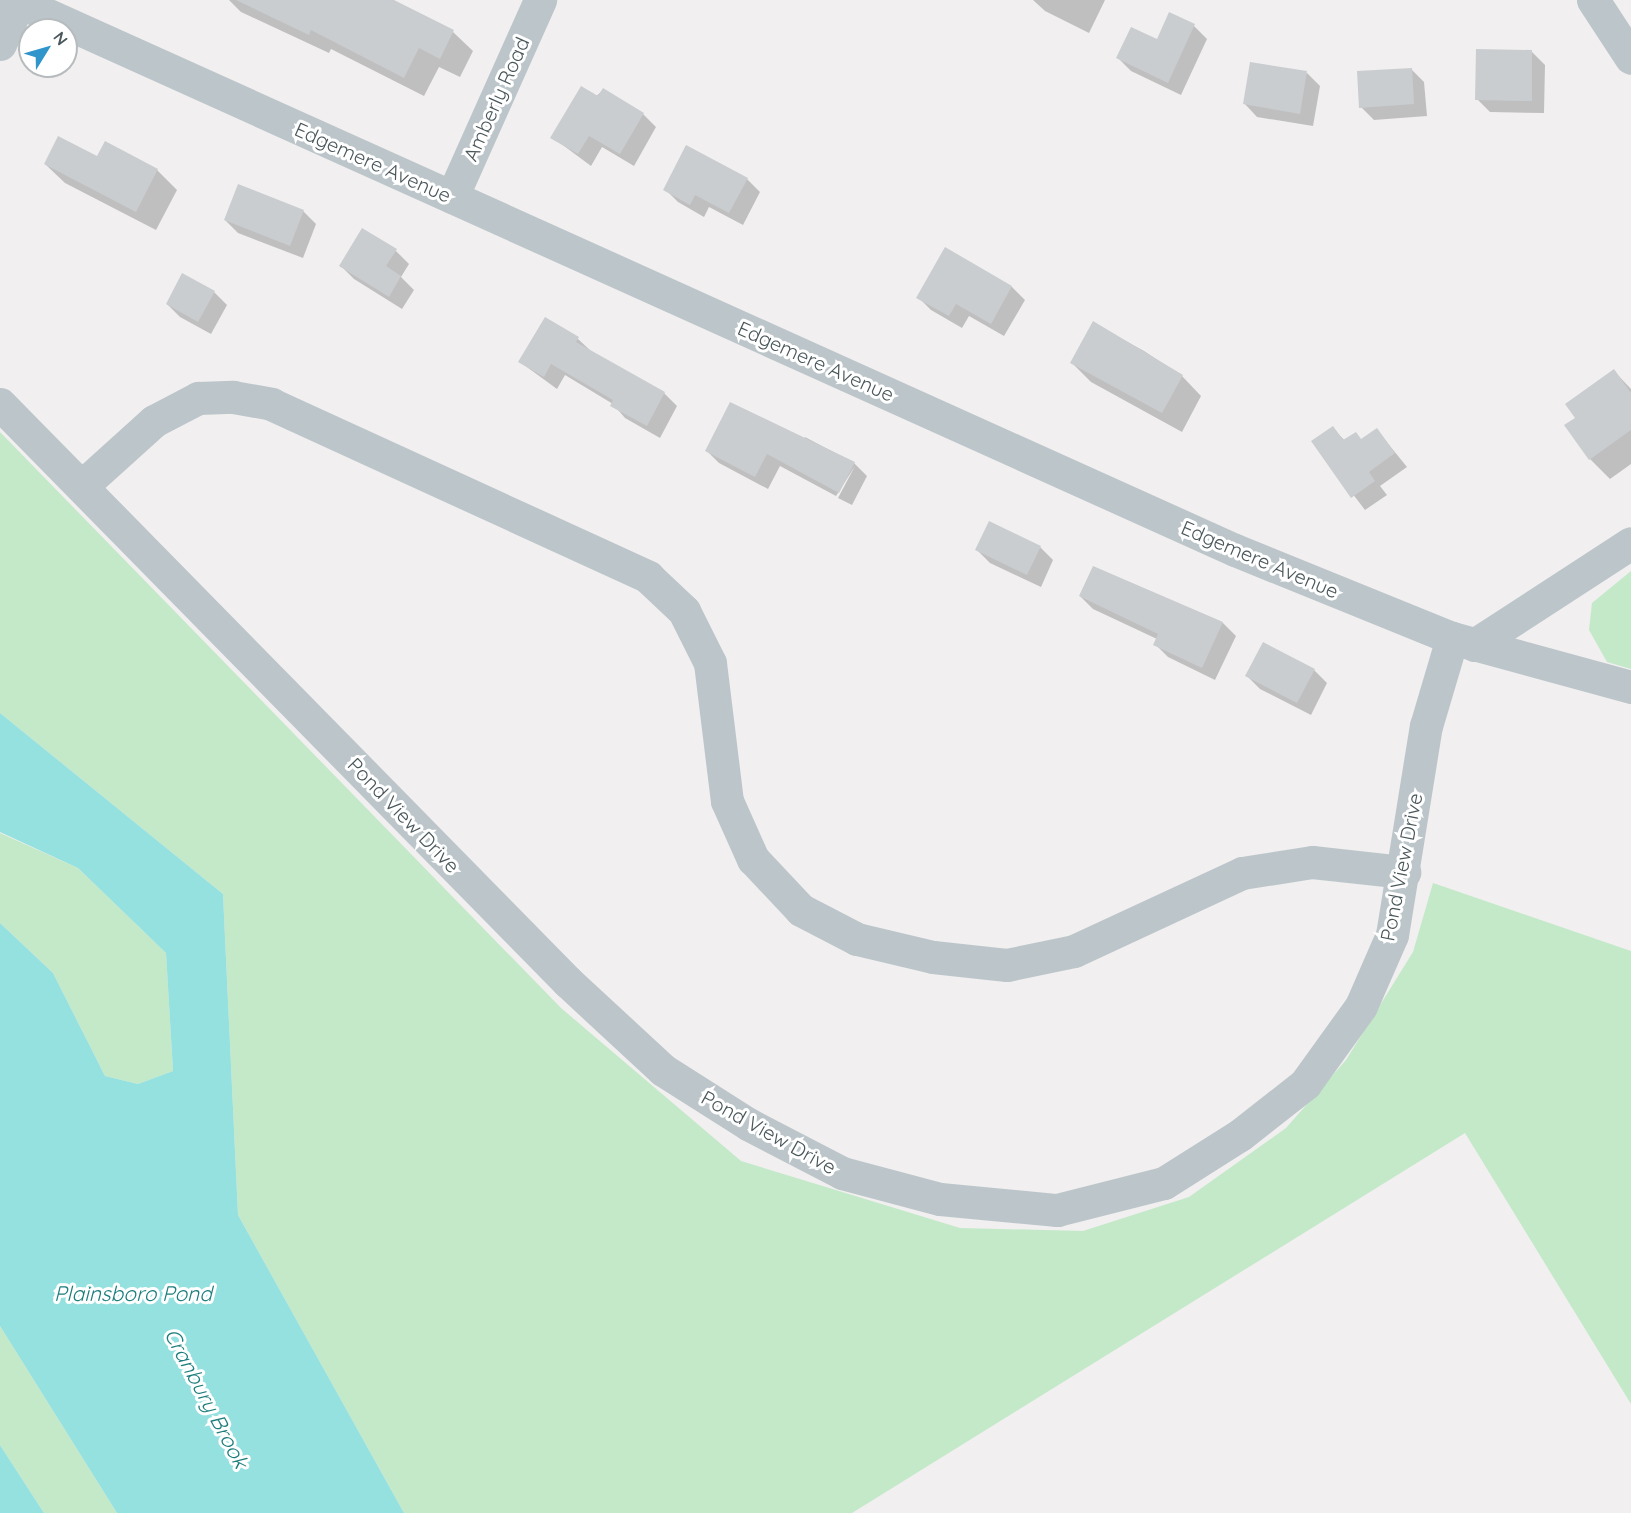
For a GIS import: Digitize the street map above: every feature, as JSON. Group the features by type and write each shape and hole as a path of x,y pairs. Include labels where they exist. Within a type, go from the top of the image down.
{"street":[{"name":"Amberly Road","path":"452,198 540,0"},
{"path":"1593,0 1631,58"},
{"name":"Edgemere Avenue","path":"17,1 1235,550 1463,642 1631,687"},
{"path":"0,44 17,1"},
{"path":"82,486 154,421 198,398 233,397 271,404 648,577 684,611 710,663 728,801 753,859 801,910 857,939 933,957 1007,965 1074,951 1242,873 1312,862 1404,872"},
{"name":"Pond View Drive","path":"0,404 568,982 663,1070 748,1124 842,1173 940,1199 1057,1210 1164,1183 1240,1135 1305,1084 1361,1006 1392,935 1426,726 1463,642"},
{"path":"1463,642 1631,543"}],"green space":[{"path":"0,432 561,1008 741,1161 960,1228 1083,1231 1189,1197 1286,1128 1346,1060 1413,952 1433,883 1631,951 1631,1404 1465,1133 852,1513 404,1513 238,1215 223,894 0,713"},
{"path":"1631,571 1631,669 1607,662 1589,630 1592,603"},
{"path":"0,833 78,868 166,953 173,1071 138,1084 105,1076 53,973 0,923"},
{"path":"0,1326 117,1513 44,1513 0,1445"}],"water":[{"name":"Plainsboro Pond","path":"0,713 223,894 238,1215 404,1513 117,1513 0,1326 0,923 53,973 105,1076 138,1084 173,1071 166,953 78,868 0,832"},
{"path":"0,1445 44,1513 0,1513"}],"building":[{"path":"236,0 394,0 454,30 440,59 419,48 404,78 311,30 309,35"},
{"path":"1169,12 1195,24 1168,83 1116,58 1131,27 1157,39"},
{"path":"1476,49 1532,50 1532,101 1475,100"},
{"path":"1250,62 1307,71 1300,114 1243,104"},
{"path":"1412,68 1414,104 1359,108 1357,71"},
{"path":"581,86 598,96 603,88 644,113 620,154 589,136 578,154 550,138"},
{"path":"58,136 97,156 105,141 158,169 136,212 44,164"},
{"path":"686,145 748,178 729,213 695,195 690,205 663,190"},
{"path":"238,184 304,210 290,246 224,220"},
{"path":"362,228 397,249 386,266 401,276 389,297 339,266"},
{"path":"945,247 1012,286 991,324 956,304 949,316 916,298"},
{"path":"182,273 215,291 198,322 166,304"},
{"path":"545,317 579,337 576,342 665,392 647,426 610,406 613,400 551,364 544,377 518,362"},
{"path":"1093,321 1183,375 1162,413 1070,363"},
{"path":"1614,369 1631,393 1631,430 1589,460 1564,425 1575,418 1565,404"},
{"path":"730,402 855,462 839,493 767,454 755,477 705,451"},
{"path":"1333,426 1343,440 1356,432 1361,439 1377,428 1395,453 1369,472 1375,481 1351,498 1311,441"},
{"path":"989,521 1041,546 1027,575 975,550"},
{"path":"1093,566 1223,622 1202,668 1153,645 1158,634 1079,596"},
{"path":"1263,642 1315,669 1297,703 1245,676"}],"water label":[{"name":"Cranbury Brook","path":"207,1398"}]}
